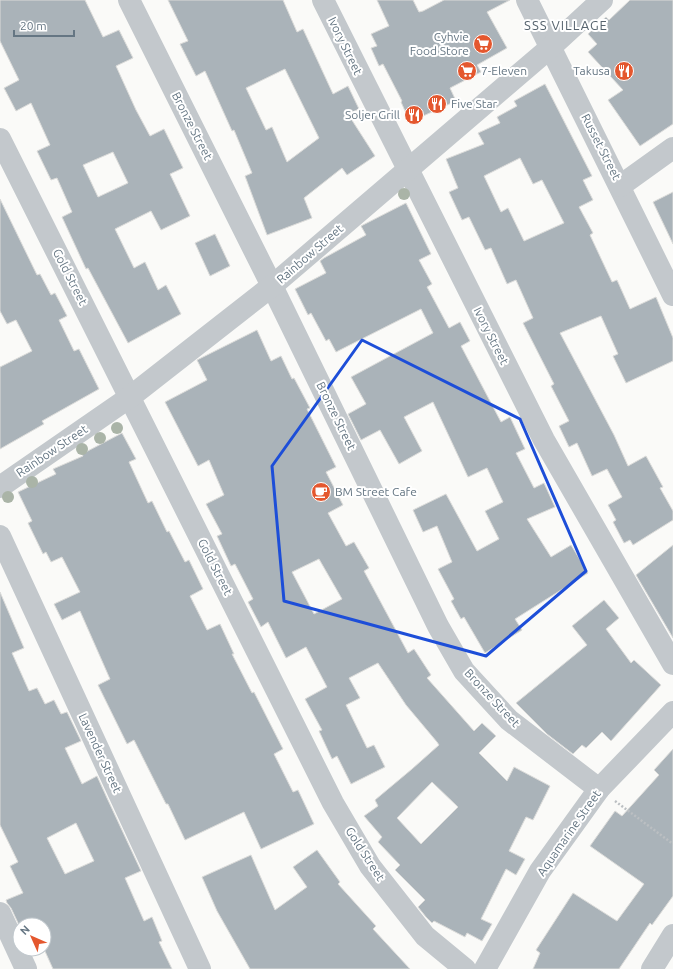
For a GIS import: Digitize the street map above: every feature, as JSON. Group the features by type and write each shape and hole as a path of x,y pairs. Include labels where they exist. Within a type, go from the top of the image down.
{"street":[{"name":"Bronze Street","path":"129,0 272,286 438,626 464,671 508,720 599,789"},
{"name":"Ivory Street","path":"323,0 407,171 544,440 673,664"},
{"name":"Russet Street","path":"527,0 673,295"},
{"name":"Rainbow Street","path":"0,486 130,397 272,286 551,47 602,0"},
{"name":"Gold Street","path":"0,139 337,810 370,866 425,936 465,969"},
{"path":"620,186 673,148"},
{"name":"Lavender Street","path":"0,536 200,969"},
{"name":"Aquamarine Street","path":"485,969 540,871 599,789 673,712"},
{"path":"0,913 26,969"},
{"path":"652,969 673,935"}],"path":[{"path":"599,789 673,844"}],"highlighted area":[{"path":"362,340 520,419 586,571 486,656 284,601 272,466"}],"building":[{"path":"0,0 85,0 103,37 119,30 133,58 116,66 136,110 150,136 164,129 183,168 170,174 190,216 161,230 151,211 115,229 134,268 145,262 158,290 166,285 181,314 128,343 88,268 86,269 62,217 72,212 57,178 51,180 37,151 50,145 31,103 16,111 4,88 19,80 0,41","holes":["113,152 128,183 98,197 83,165"]},
{"path":"168,0 283,0 297,32 303,29 333,94 348,86 359,109 348,114 375,156 347,175 342,168 304,198 312,218 267,235 245,176 252,173 234,130 232,131 205,71 196,76 180,44 188,41","holes":["285,69 319,138 287,162 272,127 266,130 246,88"]},
{"path":"377,0 413,0 419,12 444,0 510,0 487,12 507,48 477,65 481,72 450,88 456,101 410,122 401,102 402,101 383,64 379,66 371,48 377,46 371,34 389,26"},
{"path":"630,0 673,0 673,124 640,146 608,100 623,90 588,52 597,44 588,34 606,17 609,20"},
{"path":"545,84 592,176 583,180 593,200 579,207 593,233 590,235 612,282 617,280 630,309 656,297 673,338 673,361 626,383 613,356 618,354 601,316 560,333 614,435 628,466 646,456 663,487 660,488 673,511 673,520 633,545 630,540 624,543 613,522 616,520 608,505 622,497 607,469 592,476 577,443 569,447 559,426 569,421 551,386 554,384 523,323 533,318 516,280 507,284 491,248 485,250 469,217 462,220 449,192 458,188 446,159 484,144 478,133 500,123 497,117 517,106 514,101","holes":["520,158 533,184 542,180 564,223 524,241 508,208 501,212 484,176"]},
{"path":"673,192 673,244 653,202"},
{"path":"0,199 37,275 40,274 51,295 55,293 67,316 59,320 74,351 79,349 99,389 42,421 44,424 0,449 0,367 32,351 16,320 7,324 0,311"},
{"path":"406,203 431,254 419,260 432,284 427,287 449,328 460,322 470,341 461,346 501,422 510,417 525,449 516,453 534,488 544,483 555,507 527,519 551,557 571,545 588,573 515,619 522,630 485,653 464,617 461,619 451,601 454,599 438,569 452,562 437,526 423,532 413,510 446,494 477,551 499,539 485,511 503,502 487,468 468,477 433,402 404,417 422,451 399,464 380,430 361,440 348,414 366,404 351,377 433,333 421,309 336,352 329,339 326,341 311,313 308,315 295,289 326,273 320,261 366,235 361,226"},
{"path":"215,234 230,266 210,276 195,243"},
{"path":"257,330 271,361 281,356 292,379 294,378 310,408 307,409 336,467 326,472 343,505 328,513 346,546 354,542 369,568 364,571 408,653 414,649 431,675 427,678 474,731 482,723 496,736 479,753 507,781 514,767 550,786 533,820 526,817 509,851 525,859 516,875 506,869 481,919 492,924 482,941 467,933 465,937 434,921 432,923 426,917 418,907 425,900 395,870 400,865 378,842 382,837 364,816 378,806 375,800 439,745 437,742 406,705 378,663 349,678 360,698 346,705 367,748 374,745 385,767 351,784 337,756 332,759 319,731 322,730 305,699 327,687 306,647 286,658 268,622 261,627 248,602 253,599 235,564 231,566 217,536 222,534 206,504 224,495 209,460 198,466 165,402 207,380 197,360","holes":["319,559 342,599 314,614 292,572","432,782 458,807 421,844 397,818"]},
{"path":"122,433 136,459 129,462 148,503 152,501 167,532 169,531 185,562 189,560 203,589 190,596 207,630 220,624 234,654 232,654 252,693 254,692 283,749 274,754 293,792 298,790 314,824 261,849 244,812 185,840 168,804 166,804 134,740 127,744 98,685 110,679 80,611 62,620 54,604 80,592 62,557 51,562 46,552 43,554 28,523 32,521 18,492 56,474 53,469 83,456 82,454"},
{"path":"673,545 673,638 636,575"},
{"path":"0,592 24,648 12,653 29,691 37,688 45,704 54,700 61,714 67,712 81,741 65,748 82,784 97,776 141,871 125,878 144,921 152,917 162,941 159,942 172,969 53,969 48,957 52,957 52,917 15,917 6,900 23,893 10,866 18,862 0,825","holes":["76,823 94,861 65,874 47,838"]},
{"path":"604,600 619,618 606,629 631,663 634,660 661,685 611,741 602,732 586,748 582,745 573,754 547,734 516,703 587,645 572,626"},
{"path":"673,749 673,896 652,925 650,923 619,969 533,969 540,953 536,950 573,893 617,921 644,884 590,846 615,811 622,816 659,775 654,770"},
{"path":"317,850 340,882 338,884 376,926 373,929 410,969 250,969 217,911 202,877 251,855 275,910 307,887 293,867"}],"place":[{"name":"Cyhvie Food Store","path":"483,44"},
{"name":"7-Eleven","path":"467,71"},
{"name":"Takusa","path":"624,71"},
{"name":"Five Star","path":"437,104"},
{"name":"Soljer Grill","path":"414,115"},
{"name":"BM Street Cafe","path":"321,492"}],"district":[{"name":"SSS VILLAGE","path":"566,25"}]}
